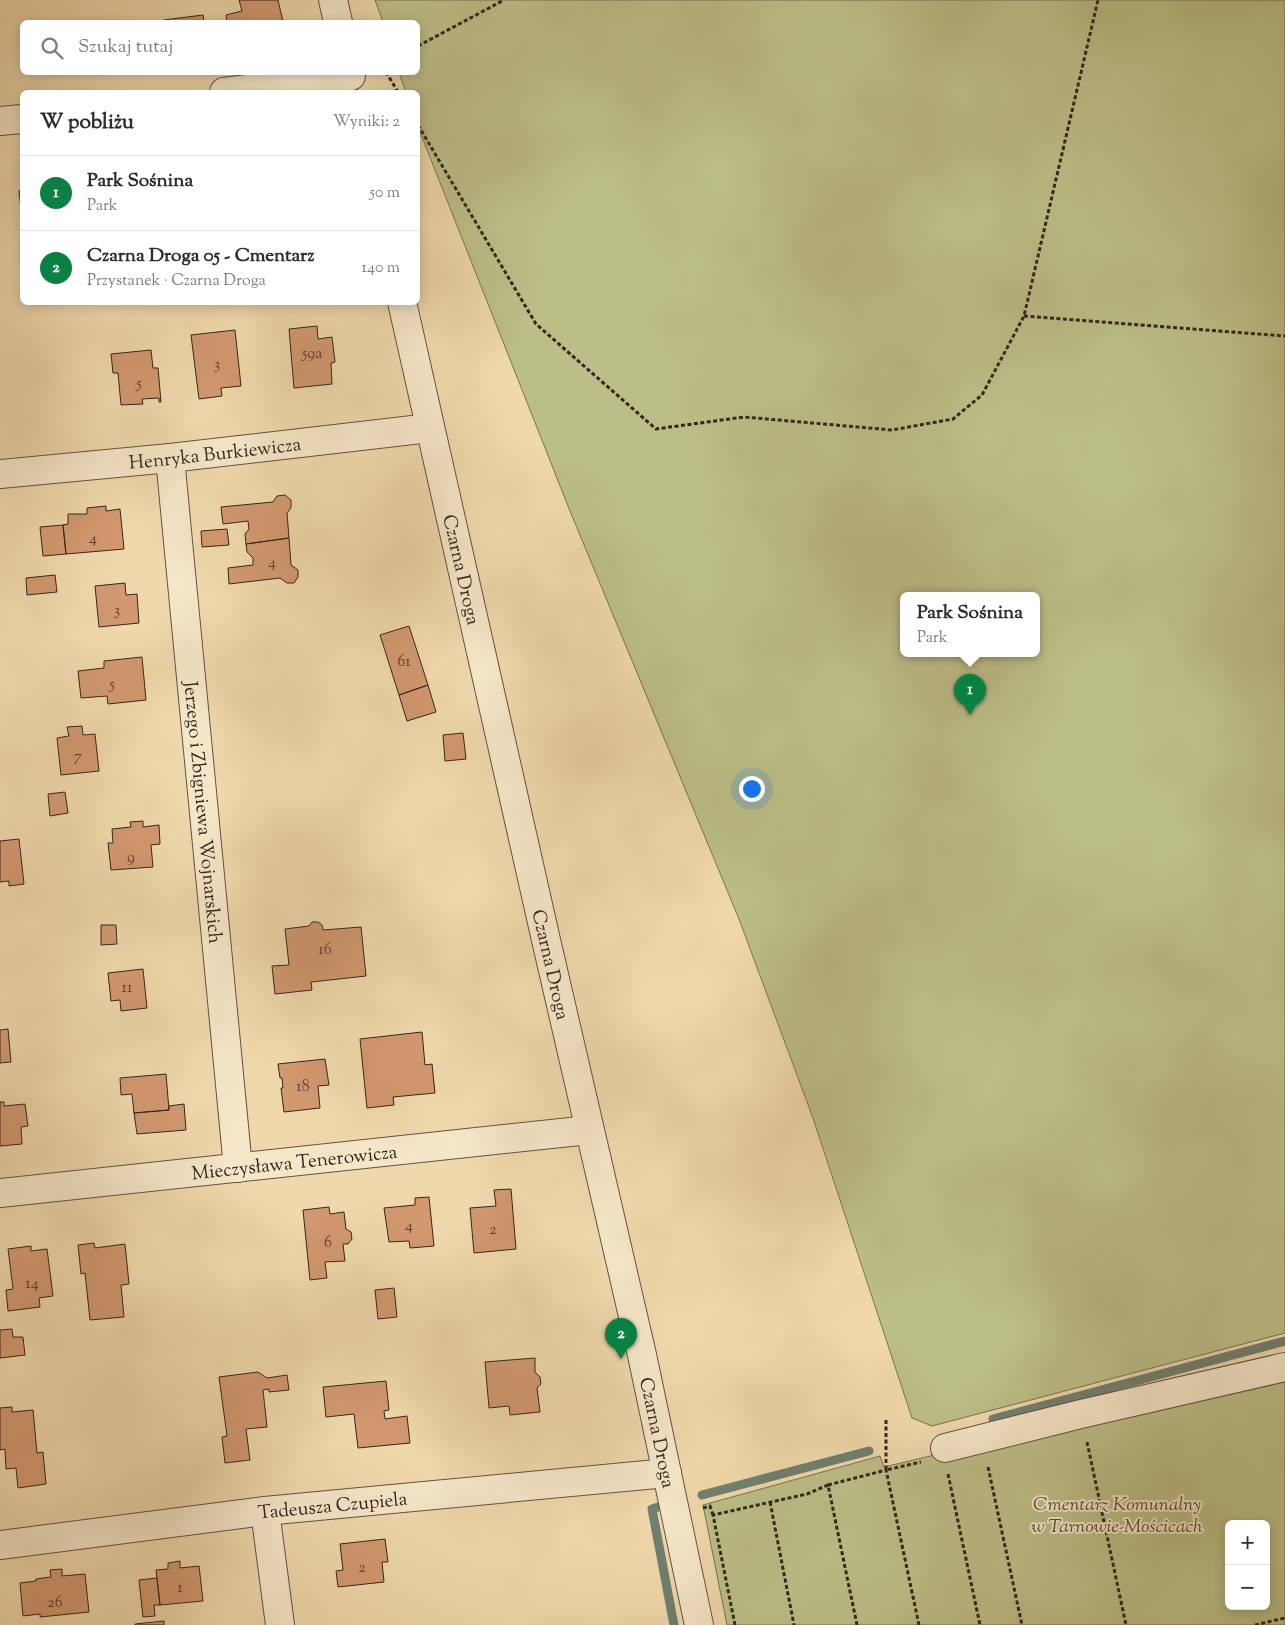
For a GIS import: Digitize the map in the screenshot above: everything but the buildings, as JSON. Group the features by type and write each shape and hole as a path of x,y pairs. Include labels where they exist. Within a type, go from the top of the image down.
{"street":[{"path":"333,0 338,20"},
{"path":"245,90 352,80"},
{"path":"0,121 20,118"},
{"name":"Czarna Droga","path":"403,305 642,1355 699,1625"},
{"name":"Henryka Burkiewicza","path":"0,474 170,458 430,428"},
{"name":"Jerzego i Zbigniewa Wojnarskich","path":"170,458 238,1168"},
{"name":"Mieczysława Tenerowicza","path":"0,1193 590,1130"},
{"path":"939,1459 982,1439 1082,1414 1285,1368"},
{"name":"Tadeusza Czupiela","path":"0,1545 265,1511 667,1473"},
{"path":"265,1511 280,1625"}],"path":[{"path":"420,45 504,0"},
{"path":"420,128 536,324 656,429 744,417 892,430 953,419 982,395 1024,316 1098,0"},
{"path":"388,75 397,90"},
{"path":"1024,316 1285,336"},
{"path":"1082,1414 1126,1625"},
{"path":"886,1420 886,1470 919,1625"},
{"path":"982,1439 1022,1625"},
{"path":"712,1515 807,1494 828,1485 939,1459 980,1625"},
{"path":"828,1485 858,1625"},
{"path":"770,1502 794,1625"},
{"path":"695,1510 710,1506 735,1625"},
{"path":"1256,1625 1285,1618"}],"green space":[{"path":"375,0 1285,0 1285,1333 932,1426 912,1418 813,1118 739,919 570,511 420,132 420,90 405,90 400,75 420,75 420,20 382,20"},
{"name":"Cmentarz Komunalny w Tarnowie-Mościcach","path":"1285,1357 1285,1625 727,1625 703,1505 880,1456 884,1467 943,1453"}],"waterway":[{"path":"993,1419 1285,1341"},
{"path":"702,1495 869,1451"},
{"path":"658,1507 652,1509 674,1625"}],"place":[{"name":"Park Sośnina","path":"970,715"},
{"name":"Czarna Droga 05 - Cmentarz","path":"621,1359"}]}
